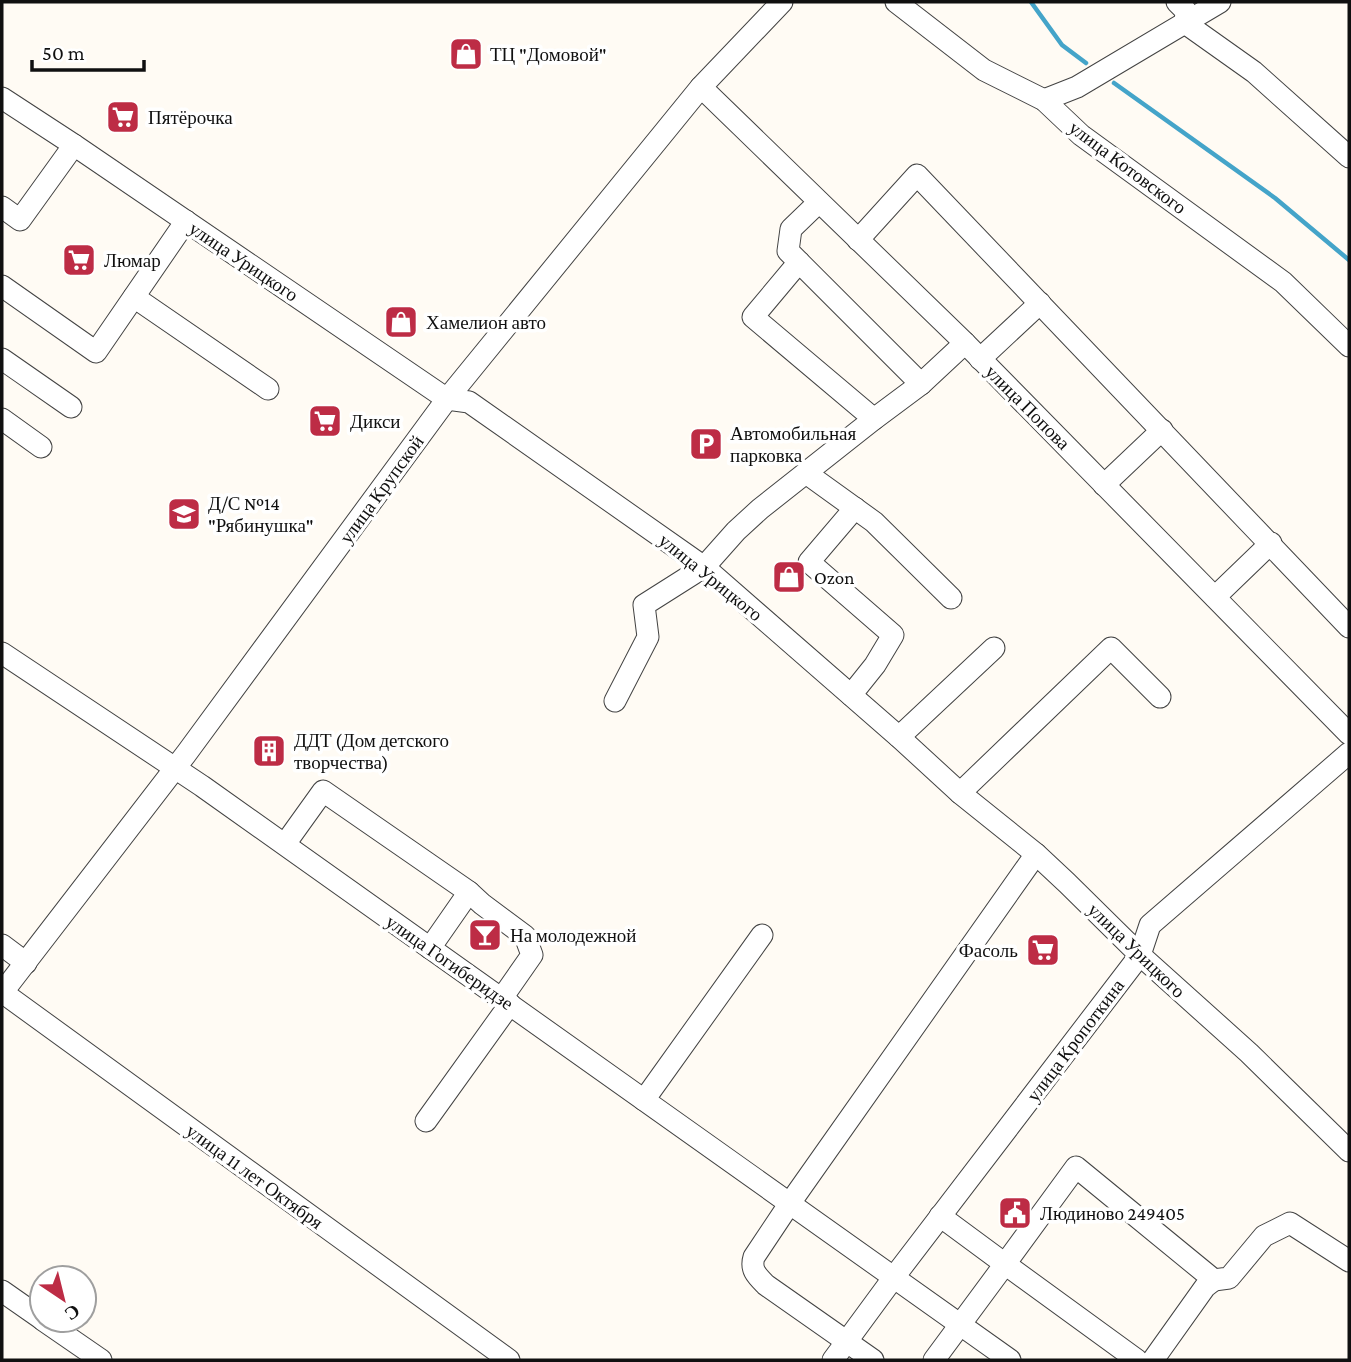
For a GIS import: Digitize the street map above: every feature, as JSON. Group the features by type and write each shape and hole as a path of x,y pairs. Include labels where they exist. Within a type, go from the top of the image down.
{"street":[{"name":"улица Крупской","path":"2,993 175,768 447,400 701,87 782,2"},
{"name":"улица Котовского","path":"896,2 984,70 1044,100 1081,135 1283,282 1349,346"},
{"path":"1177,2 1186,11 1185,23"},
{"path":"1044,100 1077,87 1220,2"},
{"path":"1185,23 1254,72 1349,157"},
{"name":"улица Попова","path":"701,87 972,351 1347,727"},
{"name":"улица Урицкого","path":"2,98 447,400 469,402 704,567 960,793 1036,854 1140,955 1249,1053 1349,1151"},
{"path":"2,207 20,220 74,145"},
{"path":"858,240 917,175 1349,627"},
{"path":"819,202 791,229 788,251 921,384"},
{"path":"2,286 96,352 186,221"},
{"path":"799,262 753,317 874,418"},
{"path":"134,297 268,389"},
{"path":"615,701 648,637 644,605 704,567 760,509 874,418 1040,303"},
{"path":"2,359 71,407"},
{"path":"2,419 41,447"},
{"path":"1104,485 1162,430"},
{"path":"806,472 874,522 951,598"},
{"path":"850,695 875,665 892,635 809,562 855,508"},
{"path":"1215,597 1271,543"},
{"path":"899,737 994,648"},
{"path":"960,793 1111,648 1160,697"},
{"name":"улица Гогиберидзе","path":"2,653 285,845 1010,1360"},
{"name":"улица Кропоткина","path":"832,1360 1140,955 1150,925 1349,753"},
{"path":"285,845 323,791 469,891 482,905 525,936 531,956 506,1001 426,1121"},
{"path":"873,1360 766,1285 752,1265 758,1250 790,1203 1036,854"},
{"path":"430,948 469,891"},
{"path":"644,1100 762,935"},
{"path":"2,946 26,963"},
{"name":"улица 11 лет Октября","path":"2,993 509,1360"},
{"path":"934,1360 1076,1167 1214,1280"},
{"path":"940,1216 1137,1360"},
{"path":"1153,1360 1205,1287 1214,1280 1228,1278 1264,1236 1290,1223 1349,1261"},
{"path":"2,1291 28,1309"},
{"path":"63,1334 101,1360"}],"waterway":[{"path":"1031,2 1062,45 1086,63"},
{"path":"1114,83 1275,198 1349,260"}],"place":[{"name":"ТЦ \"Домовой\"","path":"466,54"},
{"name":"Пятёрочка","path":"123,117"},
{"name":"Люмар","path":"79,260"},
{"name":"Хамелион авто","path":"401,322"},
{"name":"Дикси","path":"325,421"},
{"name":"Автомобильная парковка","path":"706,444"},
{"name":"Д/С №14 \"Рябинушка\"","path":"184,514"},
{"name":"Ozon","path":"789,577"},
{"name":"ДДТ (Дом детского творчества)","path":"269,751"},
{"name":"На молодежной","path":"485,935"},
{"name":"Фасоль","path":"1043,950"},
{"name":"Людиново 249405","path":"1015,1213"}]}
